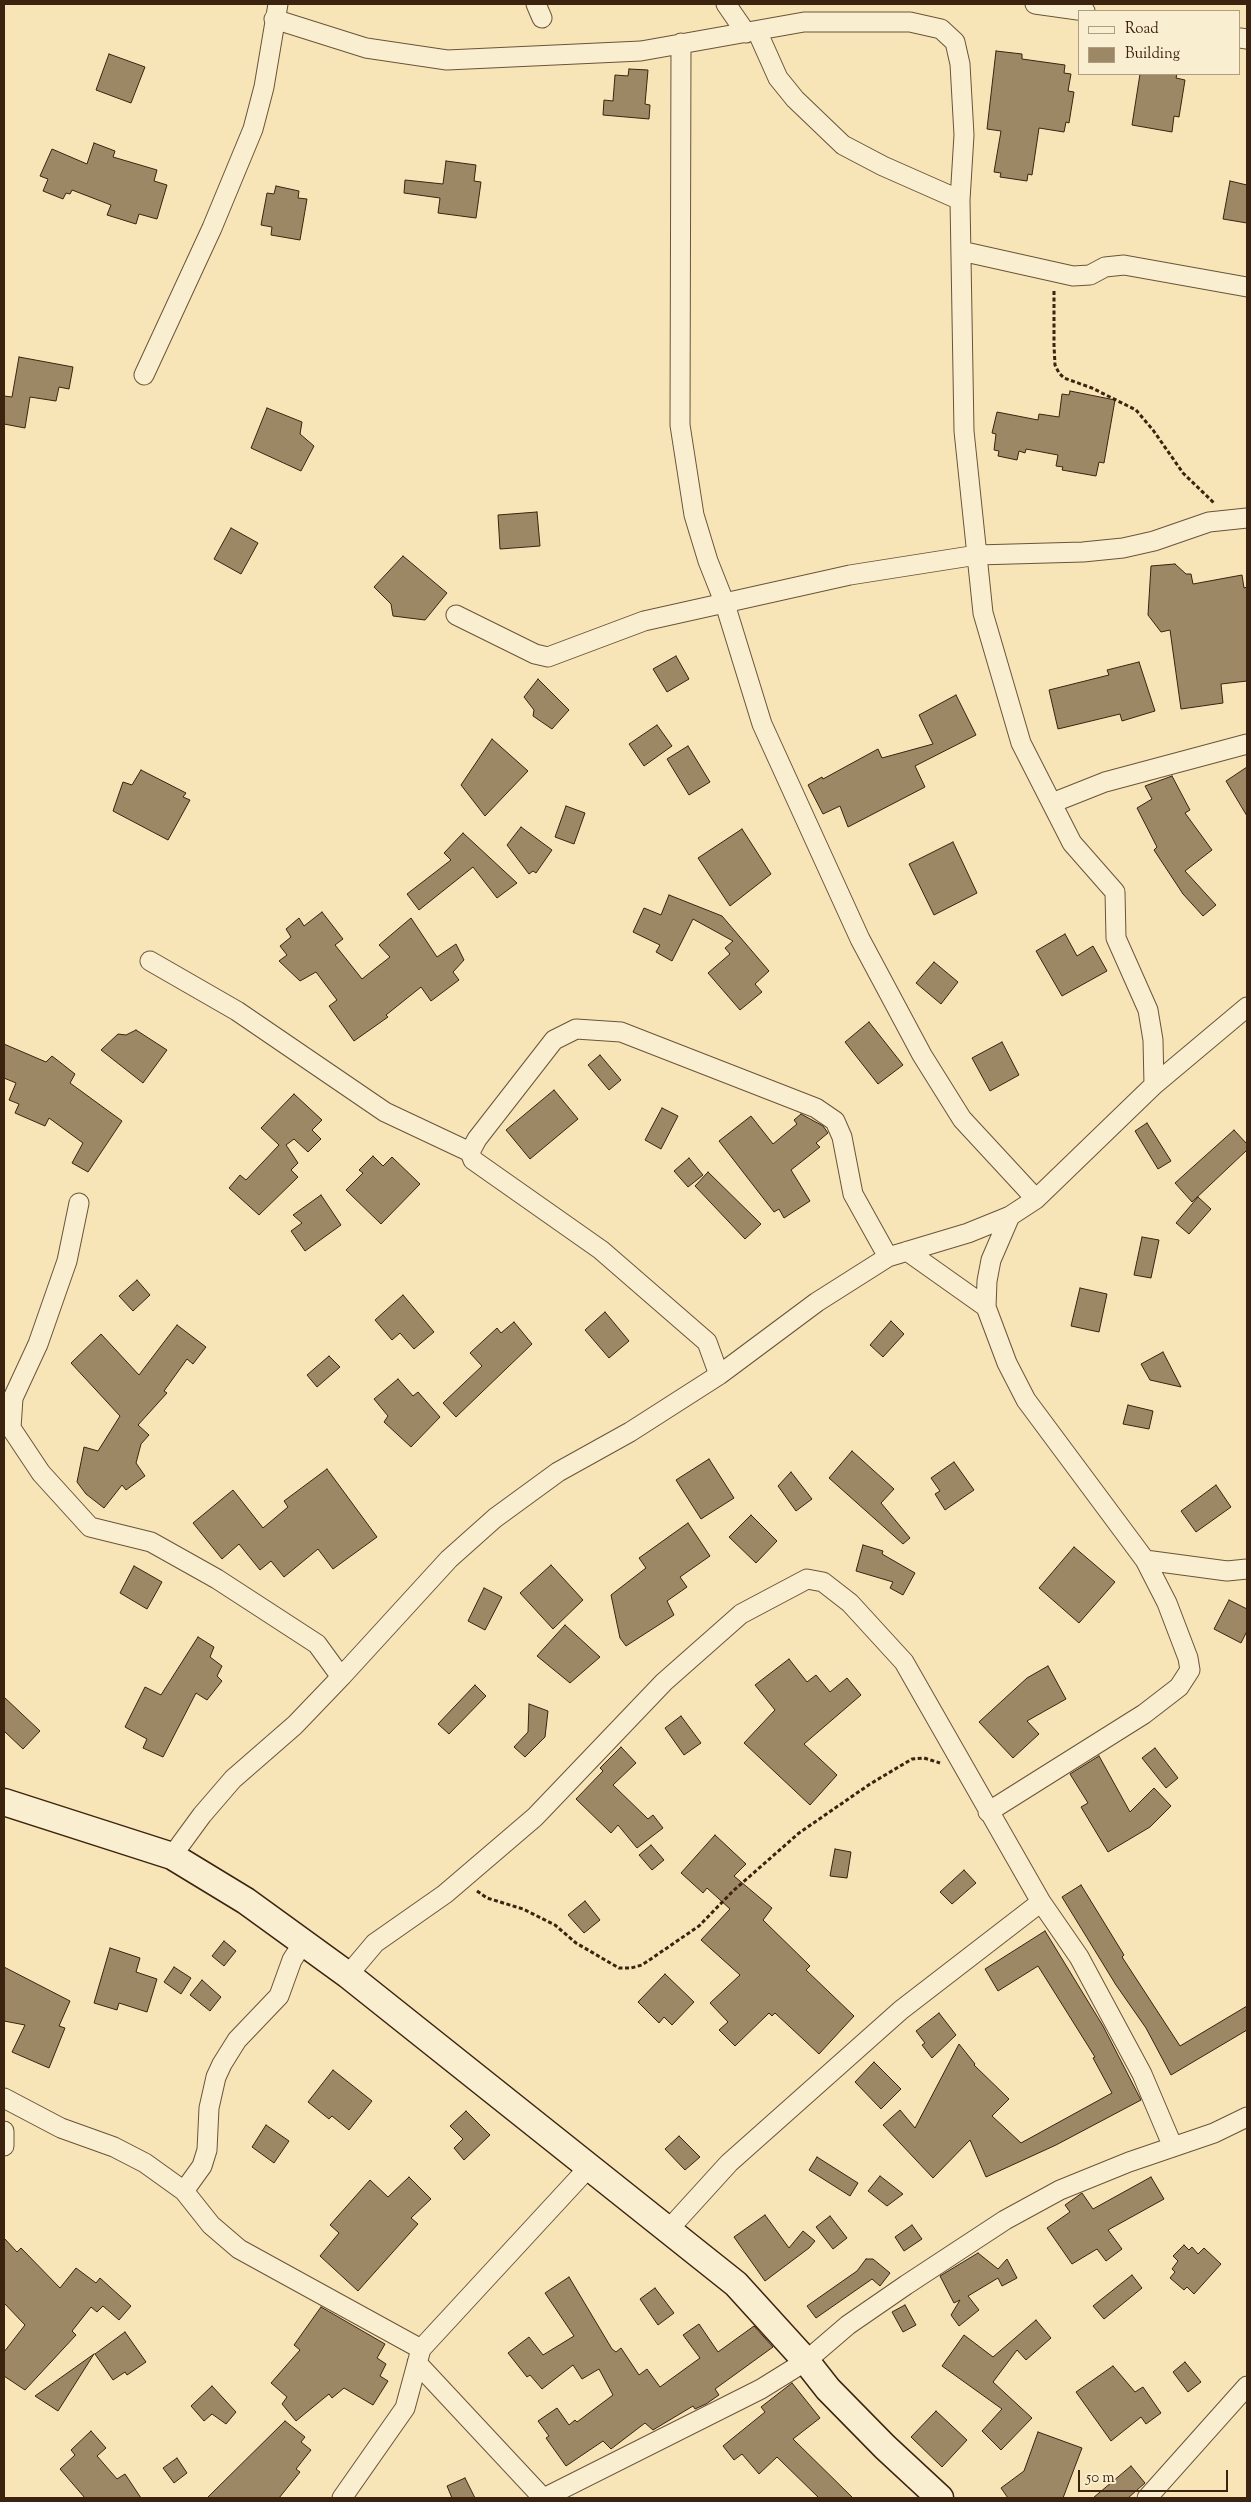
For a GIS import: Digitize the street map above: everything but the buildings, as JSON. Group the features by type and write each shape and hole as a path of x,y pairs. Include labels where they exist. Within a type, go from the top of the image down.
{"main road":[{"path":"4,1802 172,1856 246,1901 348,1975 736,2284 828,2388 885,2447 940,2498"}],"street":[{"path":"726,4 751,32 778,78 795,99 843,145 883,166 960,200"},
{"path":"1035,4 1078,10"},
{"path":"144,375 212,228 253,129 264,87 276,11 366,48 447,60 641,51 804,22 910,22 941,29 955,42 960,64 964,135 960,200 965,359 964,431 983,613 1021,743 1072,844 1115,892 1116,938 1148,1010 1153,1040 1154,1085"},
{"path":"681,43 680,425 694,516 725,604 762,724 860,939 922,1055 962,1119 1036,1199"},
{"path":"961,250 1073,276 1090,275 1105,267 1124,265 1247,287"},
{"path":"456,615 535,654 548,657 644,621 850,575 977,555 1083,552 1123,548 1154,541 1210,522 1241,518"},
{"path":"1052,803 1104,782 1247,744"},
{"path":"150,961 237,1011 385,1112 470,1152 473,1160 601,1250 707,1342 719,1375"},
{"path":"172,1856 202,1815 233,1779 295,1725 342,1677 449,1559 496,1518 558,1472 630,1432 719,1375 818,1302 888,1257 968,1232 1010,1216 1036,1199 1154,1085 1247,1007"},
{"path":"470,1152 477,1139 554,1040 576,1029 621,1032 816,1108 836,1122 842,1137 853,1194 888,1257"},
{"path":"79,1203 67,1261 38,1344 13,1398 7,1425 41,1473 90,1526 151,1542 217,1579 317,1644 342,1677"},
{"path":"988,1812 1144,1714 1178,1687 1190,1670 1188,1658 1174,1620 1145,1560 1026,1400 1007,1363 986,1307 986,1280 1010,1216"},
{"path":"907,1251 986,1307"},
{"path":"1145,1560 1198,1569 1227,1571 1247,1569"},
{"path":"348,1975 375,1943 461,1880 535,1817 664,1682 741,1614 807,1579 823,1582 850,1603 904,1662 1041,1902 1079,1956 1142,2074 1173,2146"},
{"path":"669,2229 729,2163 901,2010 1041,1902"},
{"path":"184,2191 198,2172 207,2150 209,2108 216,2077 222,2064 237,2040 279,1996 292,1960 303,1943"},
{"path":"4,2098 61,2128 114,2147 145,2163 184,2191 211,2225 239,2249 419,2356 543,2498 761,2389 806,2361 848,2325 1005,2220 1060,2190 1173,2146 1214,2133 1247,2117"},
{"path":"4,2131 4,2146"},
{"path":"342,2498 405,2408 419,2356 590,2166"},
{"path":"1147,2498 1247,2386"}],"path":[{"path":"1054,273 1055,365 1059,374 1064,378 1124,402 1136,410 1153,430 1172,460 1198,490 1241,518"},
{"path":"461,1880 487,1898 523,1909 555,1925 576,1943 619,1968 631,1968 642,1964 699,1926 733,1891 799,1833 898,1767 912,1759 924,1758 968,1775"}]}
